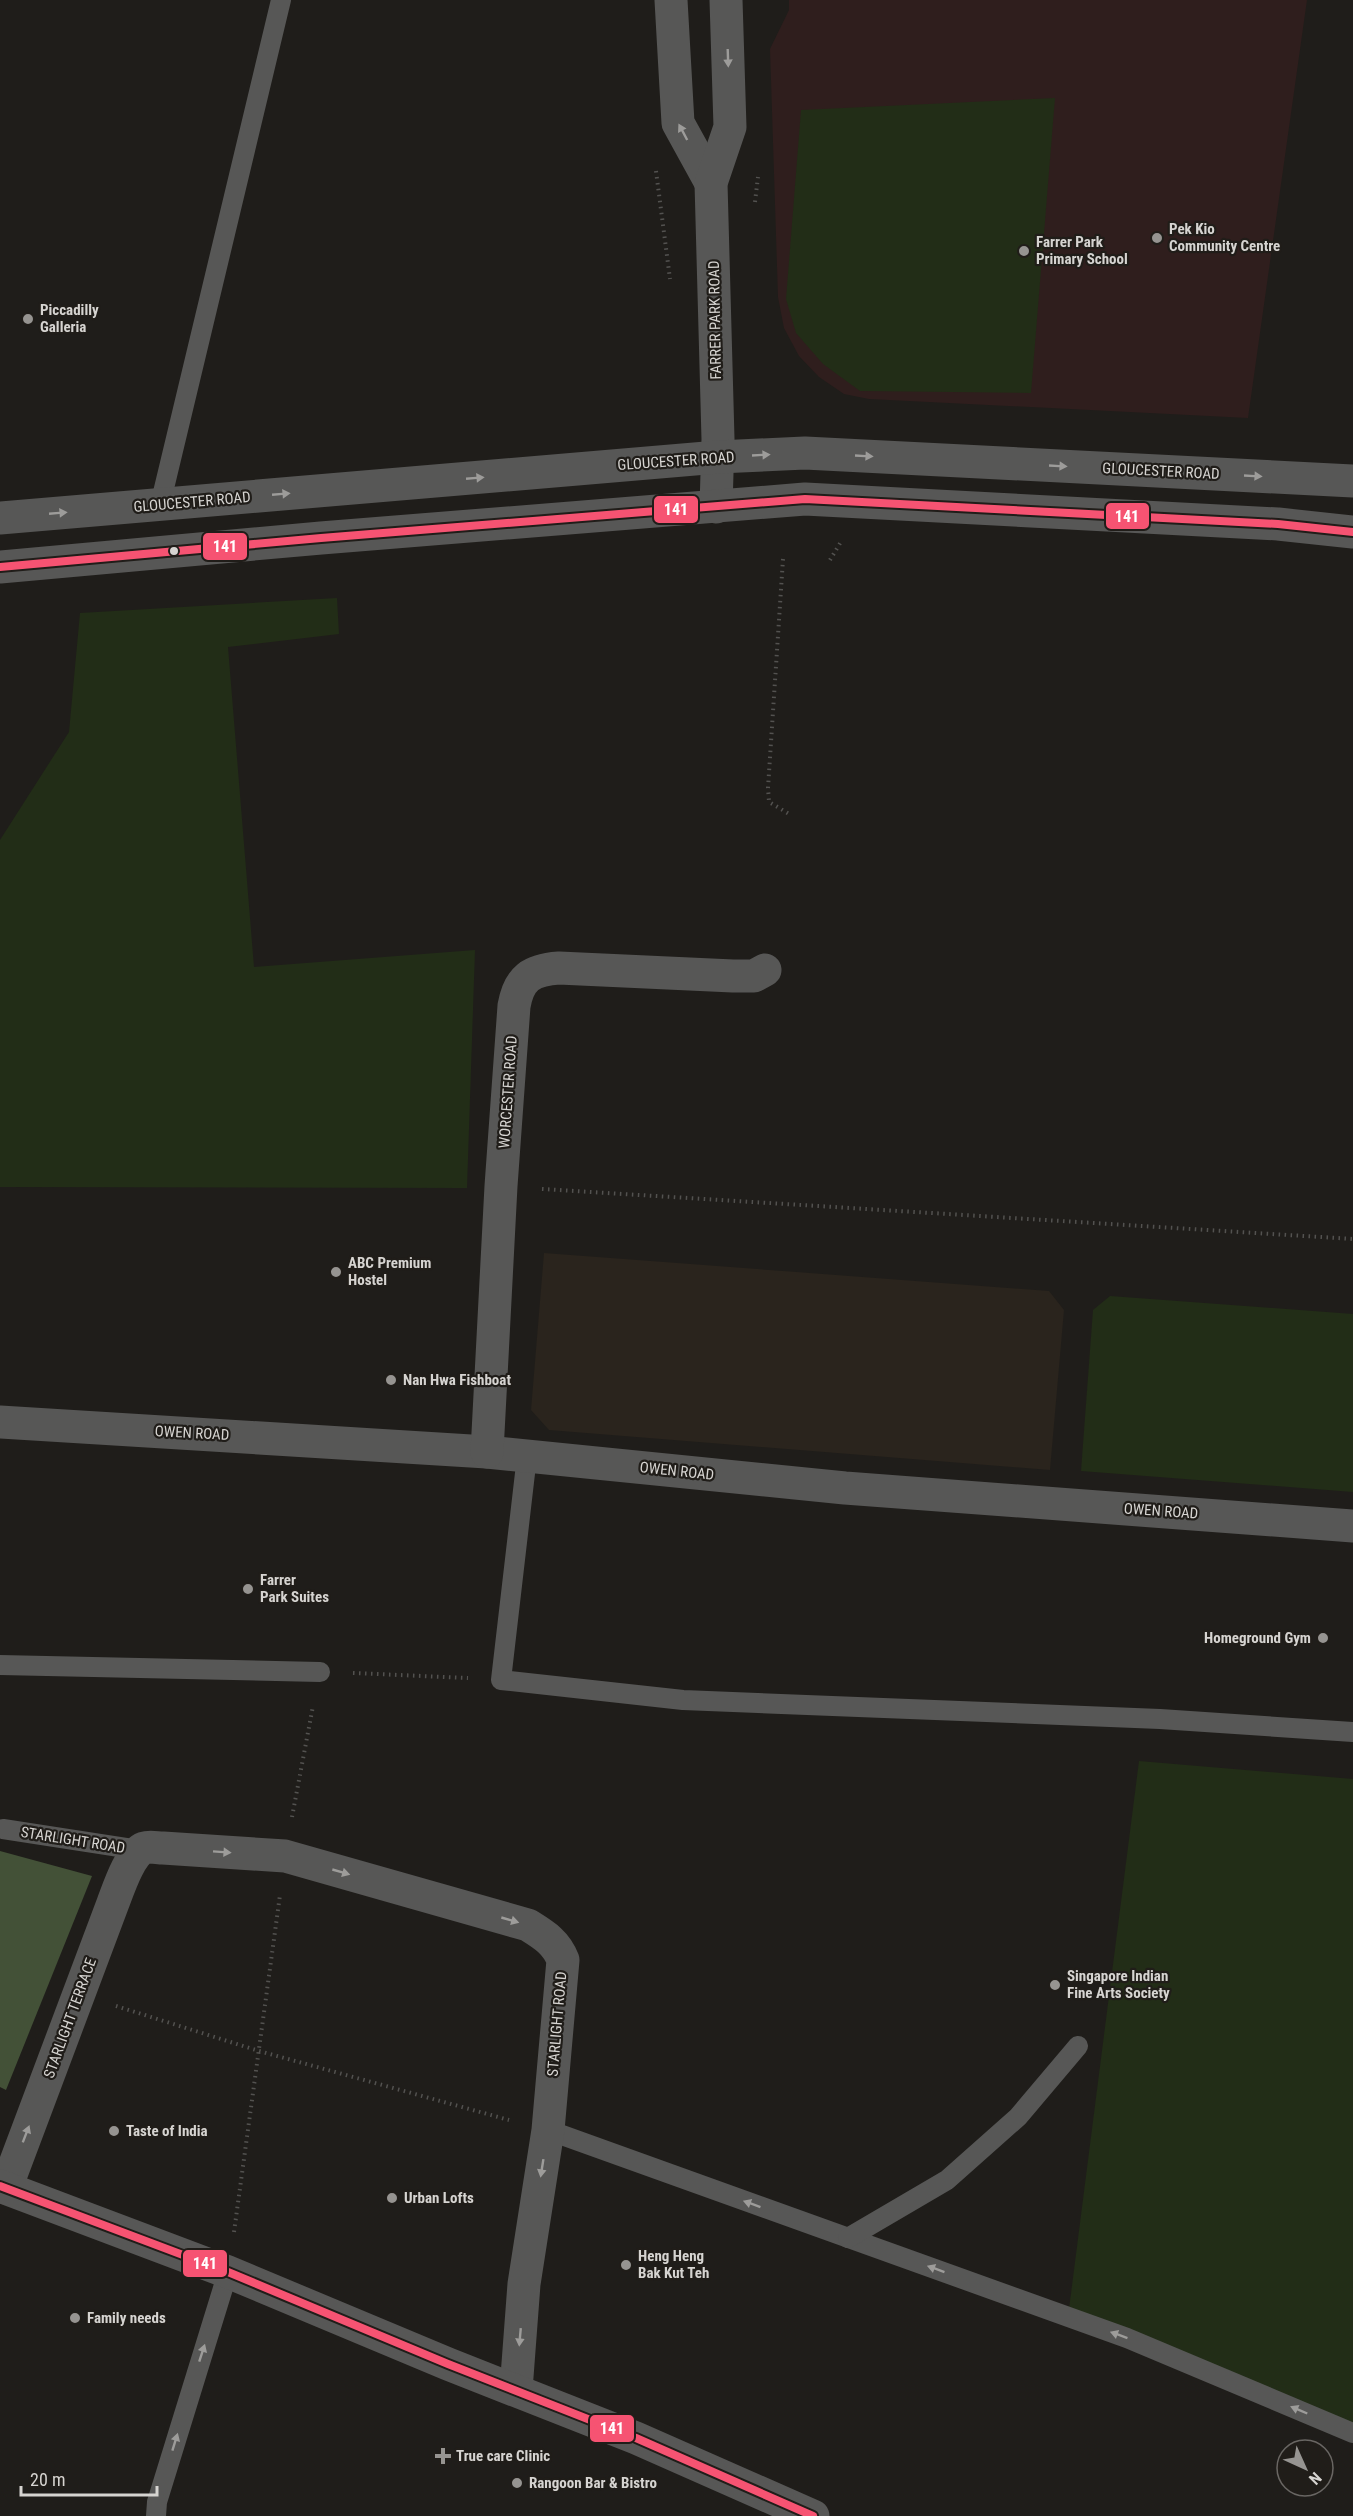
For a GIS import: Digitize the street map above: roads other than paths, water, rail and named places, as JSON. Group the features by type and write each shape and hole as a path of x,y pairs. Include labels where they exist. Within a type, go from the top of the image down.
{"street":[{"name":"FARRER PARK ROAD","path":"671,0 678,123 711,183"},
{"name":"FARRER PARK ROAD","path":"716,507 718,457 711,183 730,127 726,0"},
{"name":"GLOUCESTER ROAD","path":"0,518 718,457 805,453 1353,481"},
{"path":"0,567 321,538 805,499 1278,524 1353,532"},
{"name":"WORCESTER ROAD","path":"487,1452 501,1186 517,990 525,978 540,969 733,976 754,976 765,970"},
{"name":"OWEN ROAD","path":"0,1422 487,1452 845,1488 1353,1526"},
{"name":"STARLIGHT ROAD","path":"139,1850 146,1847 285,1856 528,1925 558,1947 563,1960 548,2130 524,2284 516,2390"},
{"name":"STARLIGHT TERRACE","path":"3,2187 113,1903 132,1860 139,1850"},
{"path":"3,2187 228,2272 448,2364 636,2438 813,2516"}],"lane":[{"path":"160,505 281,0"},
{"path":"527,1456 501,1680 668,1699 1160,1719 1353,1732"},
{"path":"0,1665 320,1672"},
{"name":"STARLIGHT ROAD","path":"3,1829 139,1850"},
{"path":"848,2238 946,2180 1018,2117 1078,2046"},
{"path":"548,2130 1127,2338 1353,2433"},
{"path":"156,2516 157,2502 166,2471 228,2272"}],"place":[{"name":"Pek Kio Community Centre","path":"1157,238"},
{"name":"Farrer Park Primary School","path":"1024,251"},
{"name":"Piccadilly Galleria","path":"28,319"},
{"name":"ABC Premium Hostel","path":"336,1272"},
{"name":"Nan Hwa Fishboat","path":"391,1380"},
{"name":"Farrer Park Suites","path":"248,1589"},
{"name":"Homeground Gym","path":"1323,1638"},
{"name":"Singapore Indian Fine Arts Society","path":"1055,1985"},
{"name":"Taste of India","path":"114,2131"},
{"name":"Urban Lofts","path":"392,2198"},
{"name":"Heng Heng Bak Kut Teh","path":"626,2265"},
{"name":"Family needs","path":"75,2318"},
{"name":"True care Clinic","path":"443,2456"},
{"name":"Rangoon Bar & Bistro","path":"517,2483"}]}
